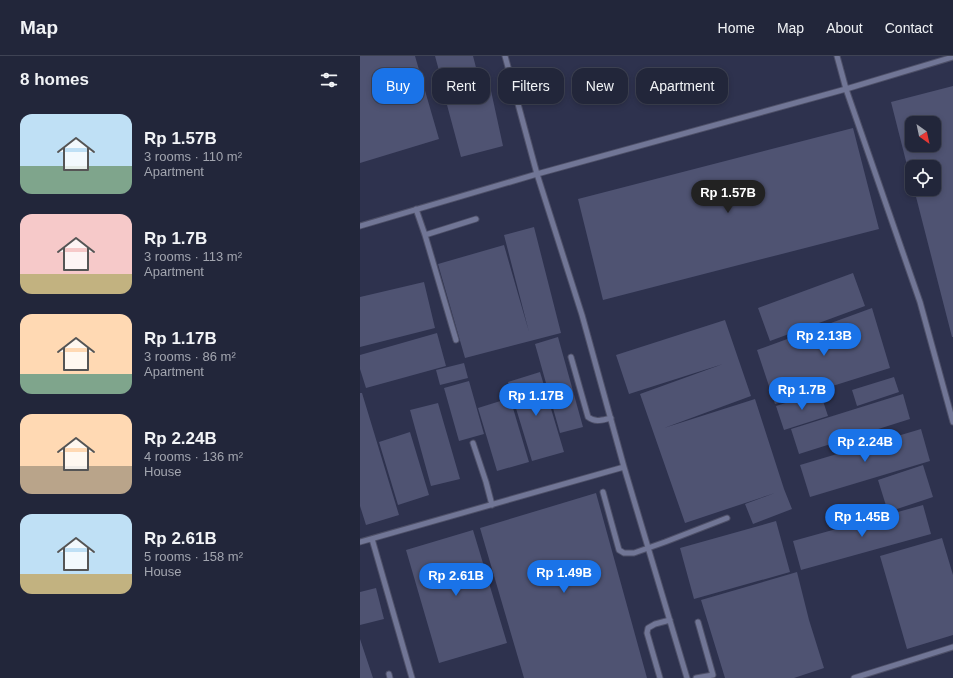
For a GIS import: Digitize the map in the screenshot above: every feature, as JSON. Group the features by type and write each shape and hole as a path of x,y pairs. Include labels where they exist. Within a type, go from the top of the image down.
{"lane":[{"path":"505,56 537,174 582,314 624,467 687,678"},
{"path":"837,56 846,90 920,302 953,422"},
{"path":"360,226 537,174 846,90 953,57"},
{"path":"416,209 456,340"},
{"path":"425,235 476,219"},
{"path":"571,357 588,417 596,421 611,418"},
{"path":"473,443 492,505"},
{"path":"360,542 624,467"},
{"path":"603,492 619,550 624,553 634,553 649,548 727,518"},
{"path":"372,539 412,678"},
{"path":"660,678 647,633 648,628 655,624 670,620"},
{"path":"696,678 714,676 698,622"},
{"path":"854,678 953,647"}],"building":[{"path":"360,56 415,56 418,68 372,68 372,104 424,104 424,87 439,139 360,163"},
{"path":"435,56 473,56 476,68 438,68"},
{"path":"490,86 503,146 461,157 447,104 490,104"},
{"path":"953,86 953,337 916,196 941,196 941,160 906,160 891,102"},
{"path":"853,128 879,229 603,300 578,199"},
{"path":"534,227 561,333 465,358 438,264 504,245 529,332 504,235"},
{"path":"853,273 865,306 770,341 758,308"},
{"path":"424,282 435,328 360,347 360,297"},
{"path":"872,308 890,368 775,404 757,350"},
{"path":"725,320 751,396 664,428 755,399 784,489 792,509 753,524 745,504 775,493 685,523 640,394 723,364 629,394 616,355"},
{"path":"437,333 446,366 366,388 360,369 360,355"},
{"path":"558,337 583,427 560,433 535,344"},
{"path":"464,363 468,378 440,385 436,370"},
{"path":"540,372 564,452 532,461 508,382"},
{"path":"894,377 899,392 857,406 852,390"},
{"path":"469,381 484,434 459,441 444,388"},
{"path":"820,392 828,416 784,430 776,406"},
{"path":"360,393 362,393 399,515 366,525 360,506"},
{"path":"903,394 910,419 799,454 791,429"},
{"path":"510,398 529,462 497,471 478,408"},
{"path":"438,403 460,479 431,486 410,410"},
{"path":"921,429 930,461 810,497 800,465"},
{"path":"410,432 429,495 398,505 379,442"},
{"path":"923,465 933,497 888,512 878,480"},
{"path":"596,493 647,678 524,678 480,528"},
{"path":"923,505 931,534 801,570 793,541"},
{"path":"776,521 790,572 694,599 680,548"},
{"path":"473,530 507,643 439,663 406,550"},
{"path":"942,538 953,575 953,635 907,649 880,556"},
{"path":"797,572 809,620 824,668 794,678 725,678 701,600"},
{"path":"376,588 384,619 360,625 360,592"},
{"path":"360,639 373,678 360,678"}]}
